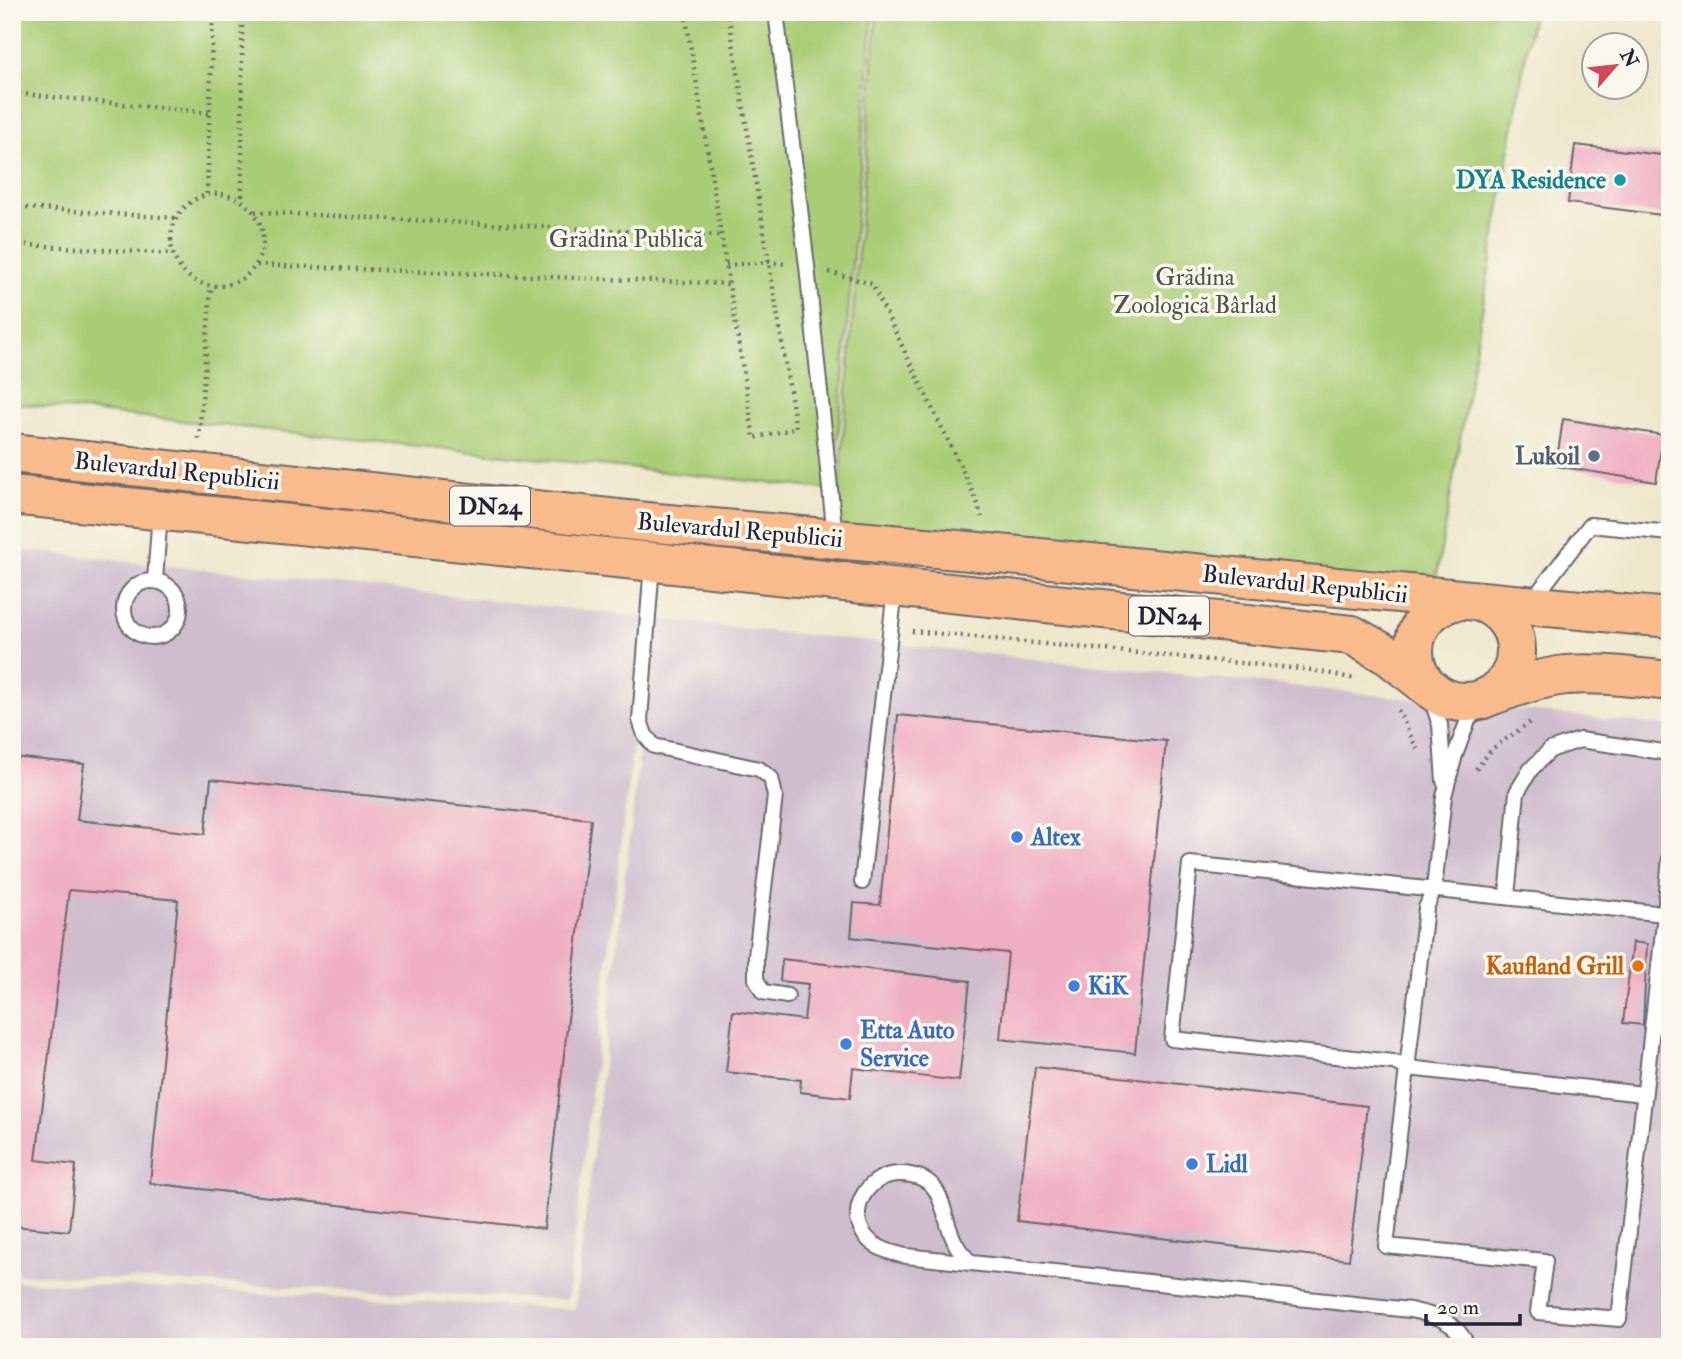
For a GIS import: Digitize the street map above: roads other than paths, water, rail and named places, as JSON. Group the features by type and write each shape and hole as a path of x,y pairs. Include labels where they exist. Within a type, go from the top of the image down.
{"main road":[{"name":"Bulevardul Republicii","path":"12,453 646,522 1670,618"},
{"name":"Bulevardul Republicii","path":"12,495 1352,635 1388,656 1412,696"},
{"name":"Bulevardul Republicii","path":"1412,696 1419,673 1414,659 1414,643 1419,629 1428,616 1440,606 1469,600 1482,603 1504,618 1515,642 1513,668 1498,690 1487,697"},
{"name":"Bulevardul Republicii","path":"1412,696 1462,702 1566,675 1670,681"}],"lane":[{"path":"776,12 807,266 835,538"},
{"path":"155,580 160,509"},
{"path":"1529,604 1590,525 1670,533"},
{"path":"652,562 640,720 645,735 654,746 759,769 771,778 775,796 756,956 756,979 763,992 787,996"},
{"path":"155,580 171,587 181,603 179,621 167,635 150,639 133,631 124,616 125,598 137,584 155,580"},
{"path":"862,882 895,589"},
{"path":"1412,696 1440,725 1444,796"},
{"path":"1487,697 1468,720 1444,796 1434,890 1426,908 1386,1247 1545,1261 1538,1312 1619,1319 1670,856"},
{"path":"1507,897 1517,792 1531,769 1550,750 1580,740 1670,753"},
{"path":"1643,1094 1408,1068 1393,1062 1172,1039 1190,864 1665,914"},
{"path":"971,1263 957,1247 939,1194 929,1182 902,1174 886,1174 870,1185 860,1202 859,1219 864,1234 892,1253 906,1256 1419,1312 1446,1320 1456,1328 1468,1347"}],"place":[{"name":"DYA Residence","path":"1620,180"},
{"name":"Lukoil","path":"1594,456"},
{"name":"Altex","path":"1017,837"},
{"name":"Kaufland Grill","path":"1638,966"},
{"name":"KiK","path":"1074,986"},
{"name":"Etta Auto Service","path":"846,1044"},
{"name":"Lidl","path":"1192,1164"}],"park label":[{"name":"Grădina Publică","path":"626,239"},
{"name":"Grădina Zoologică Bârlad","path":"1195,291"}]}
